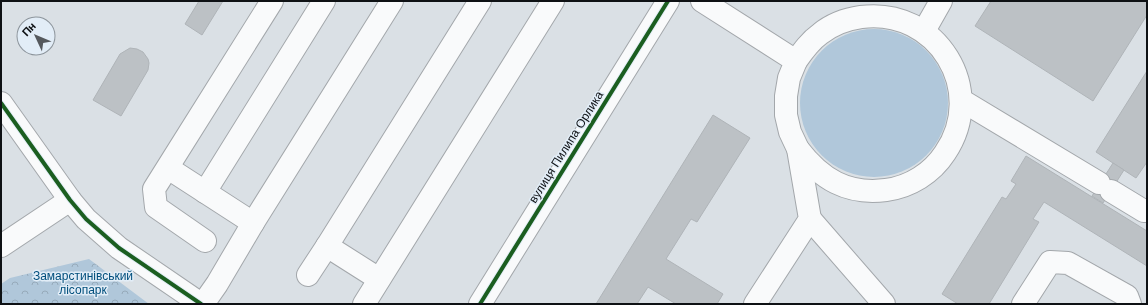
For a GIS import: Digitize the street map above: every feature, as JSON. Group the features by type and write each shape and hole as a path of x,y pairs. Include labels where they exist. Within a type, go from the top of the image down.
{"street":[{"path":"205,241 156,207 154,189 272,1"},
{"path":"205,192 324,1"},
{"path":"1,102 70,200 86,219 119,248 202,304 217,284 253,223 392,1"},
{"path":"308,275 480,1"},
{"path":"364,304 552,1"},
{"name":"вулиця Пилипа Орлика","path":"480,304 668,1"},
{"path":"702,1 796,61"},
{"path":"924,31 941,1"},
{"path":"872,15 890,17 908,22 924,31 938,43 949,58 956,74 961,92 961,111 958,129 950,146 940,161 926,174 910,183 893,189 869,191 856,190 839,185 823,176 809,164 798,149 790,132 787,121 786,96 789,78 796,61 807,46 820,33 836,24 854,18 872,15"},
{"path":"961,100 1144,212 1147,210"},
{"path":"798,149 810,219 884,304"},
{"path":"168,168 253,223"},
{"path":"1,246 70,200"},
{"path":"755,304 810,219"},
{"path":"327,246 379,279"},
{"path":"1023,304 1050,262 1068,263 1127,296 1130,304"}],"green space":[{"path":"881,29 896,32 909,37 927,50 940,68 943,75 947,88 947,118 943,131 940,138 927,156 909,169 902,172 889,176 867,177 852,174 839,169 821,156 808,138 805,131 801,118 800,96 803,81 808,68 821,50 839,37 846,34 859,30"},
{"name":"Замарстинівський лісопарк","path":"89,259 149,304 1,304 1,284 10,278"}],"building":[{"path":"199,1 223,1 202,35 185,24"},
{"path":"991,1 1147,1 1147,15 1093,101 975,26"},
{"path":"130,48 143,52 149,63 148,70 121,116 93,100 120,54"},
{"path":"1147,71 1147,162 1136,178 1096,152"},
{"path":"713,115 750,138 697,222 691,219 666,259 723,294 717,304 676,304 648,287 637,304 596,304"},
{"path":"1026,156 1147,231 1147,266 1044,202 1033,219 1039,222 989,304 958,304 942,294 1002,197 1006,199 1016,184 1011,181"},
{"path":"1113,163 1124,170 1103,203 1092,196"}],"cycle path":[{"path":"480,304 668,1"},
{"path":"1,103 70,200 86,219 119,248 201,304"}]}
